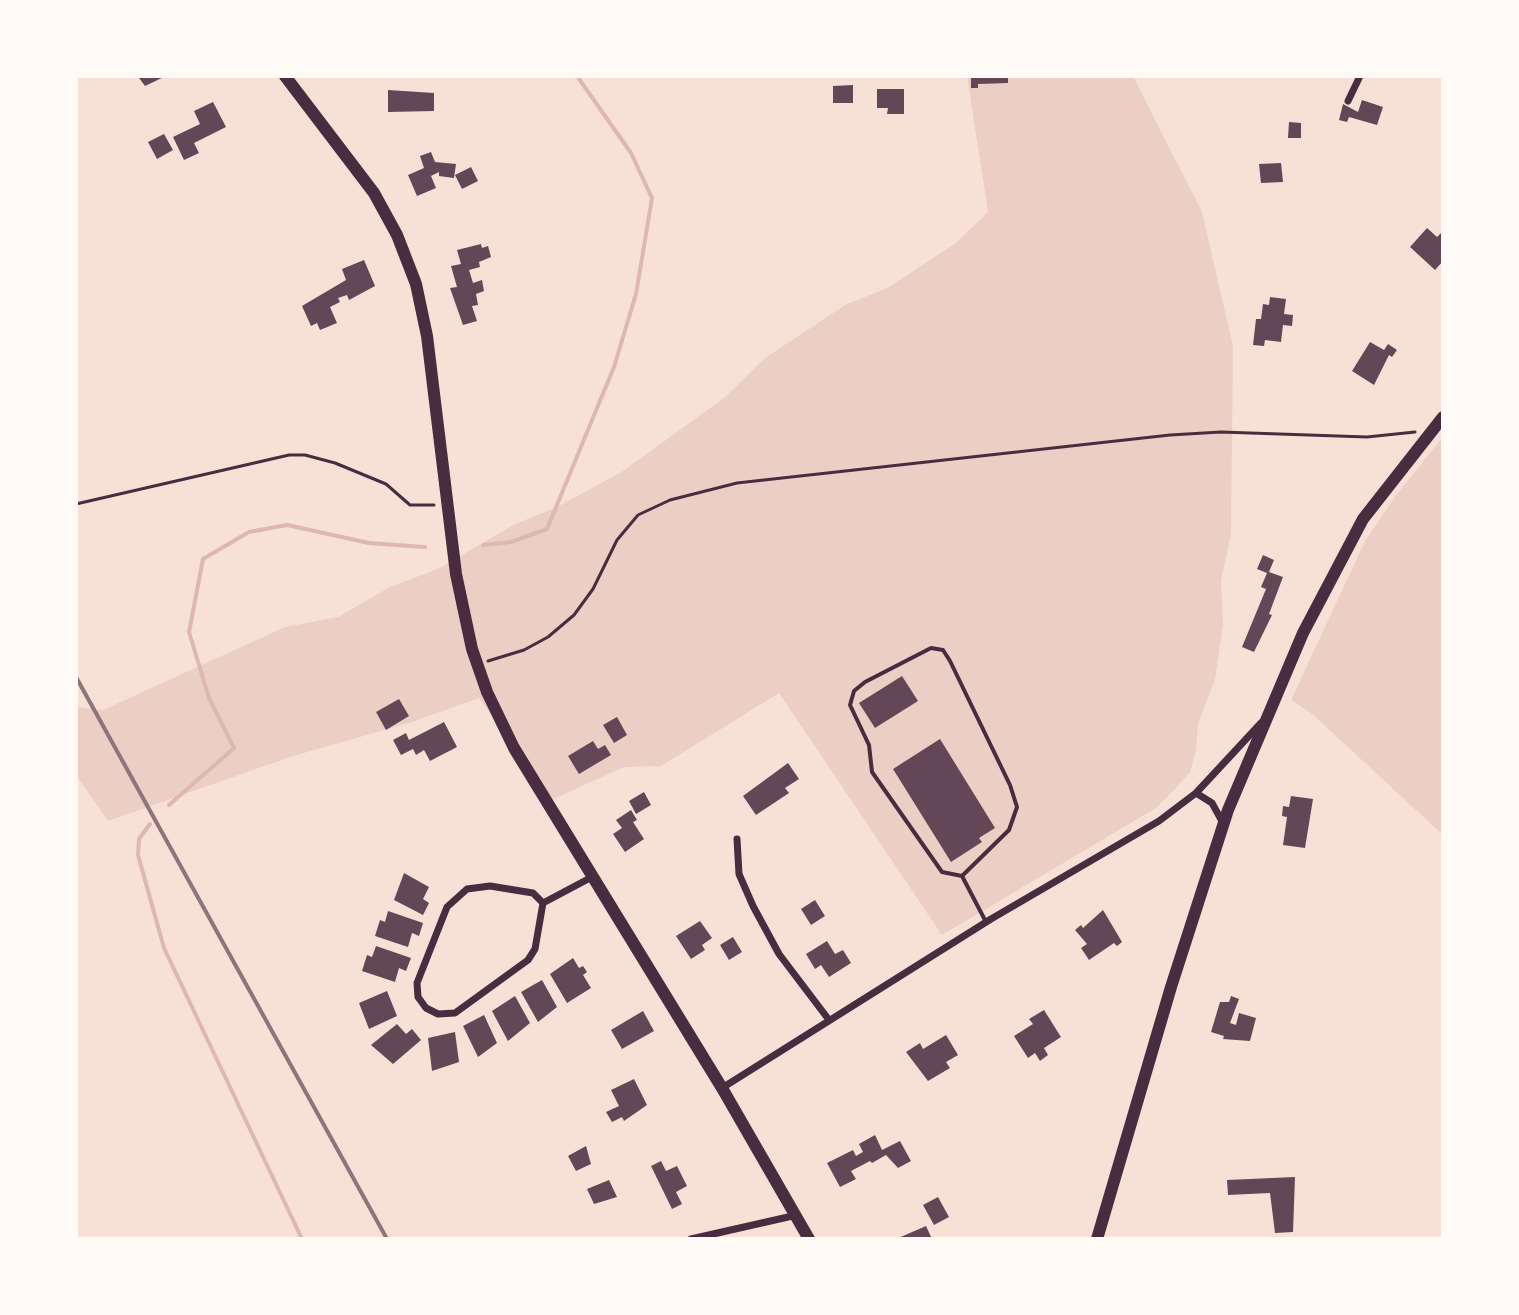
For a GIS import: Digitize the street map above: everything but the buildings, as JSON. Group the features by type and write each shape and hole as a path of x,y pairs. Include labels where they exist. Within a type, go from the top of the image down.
{"main road":[{"path":"285,76 366,180 407,258 427,336 456,574 476,662 514,748 722,1088 809,1239"},
{"path":"1097,1239 1223,823 1303,633 1363,519 1443,417"}],"street":[{"path":"1348,101 1360,76"},
{"path":"722,1088 986,922 1159,821 1196,793 1269,714"},
{"path":"1196,793 1212,803 1223,823"},
{"path":"737,839 739,874 753,906 779,954 829,1020"},
{"path":"543,903 592,877"},
{"path":"478,887 512,887 533,893 543,903 541,930 528,960 455,1013 438,1014 426,1008 418,997 417,983 447,907 458,894 478,887"},
{"path":"691,1239 797,1215"}],"lane":[{"path":"931,648 943,650 950,661 1010,785 1017,807 1009,830 962,876 942,872 872,772 869,745 850,705 854,691 865,682 931,648"},
{"path":"962,876 986,922"}],"path":[{"path":"476,662 524,650 548,637 574,615 593,589 617,540 638,515 670,500 737,483 1170,435 1367,437 1430,431"},
{"path":"76,504 289,455 305,455 335,463 386,484 410,505 446,503"}],"shaded area":[{"path":"967,76 1133,76 1202,212 1233,346 1231,534 1221,581 1223,625 1215,679 1198,724 1190,773 1156,808 942,935 779,693 661,766 624,767 553,799 479,698 412,722 290,757 108,821 76,775 76,707 103,710 285,627 338,617 390,587 440,568 513,525 557,507 623,471 724,398 765,358 845,305 887,288 956,243 988,212"},
{"path":"1443,437 1443,835 1311,713 1291,700 1365,541 1397,494"}],"waterway":[{"path":"483,545 511,542 547,529 614,367 636,294 652,198 631,153 577,76"},
{"path":"169,805 234,748 209,698 189,632 203,559 249,532 287,525 369,543 425,547"},
{"path":"150,824 139,839 138,855 164,948 302,1239"}],"railway":[{"path":"76,677 387,1239"}]}
